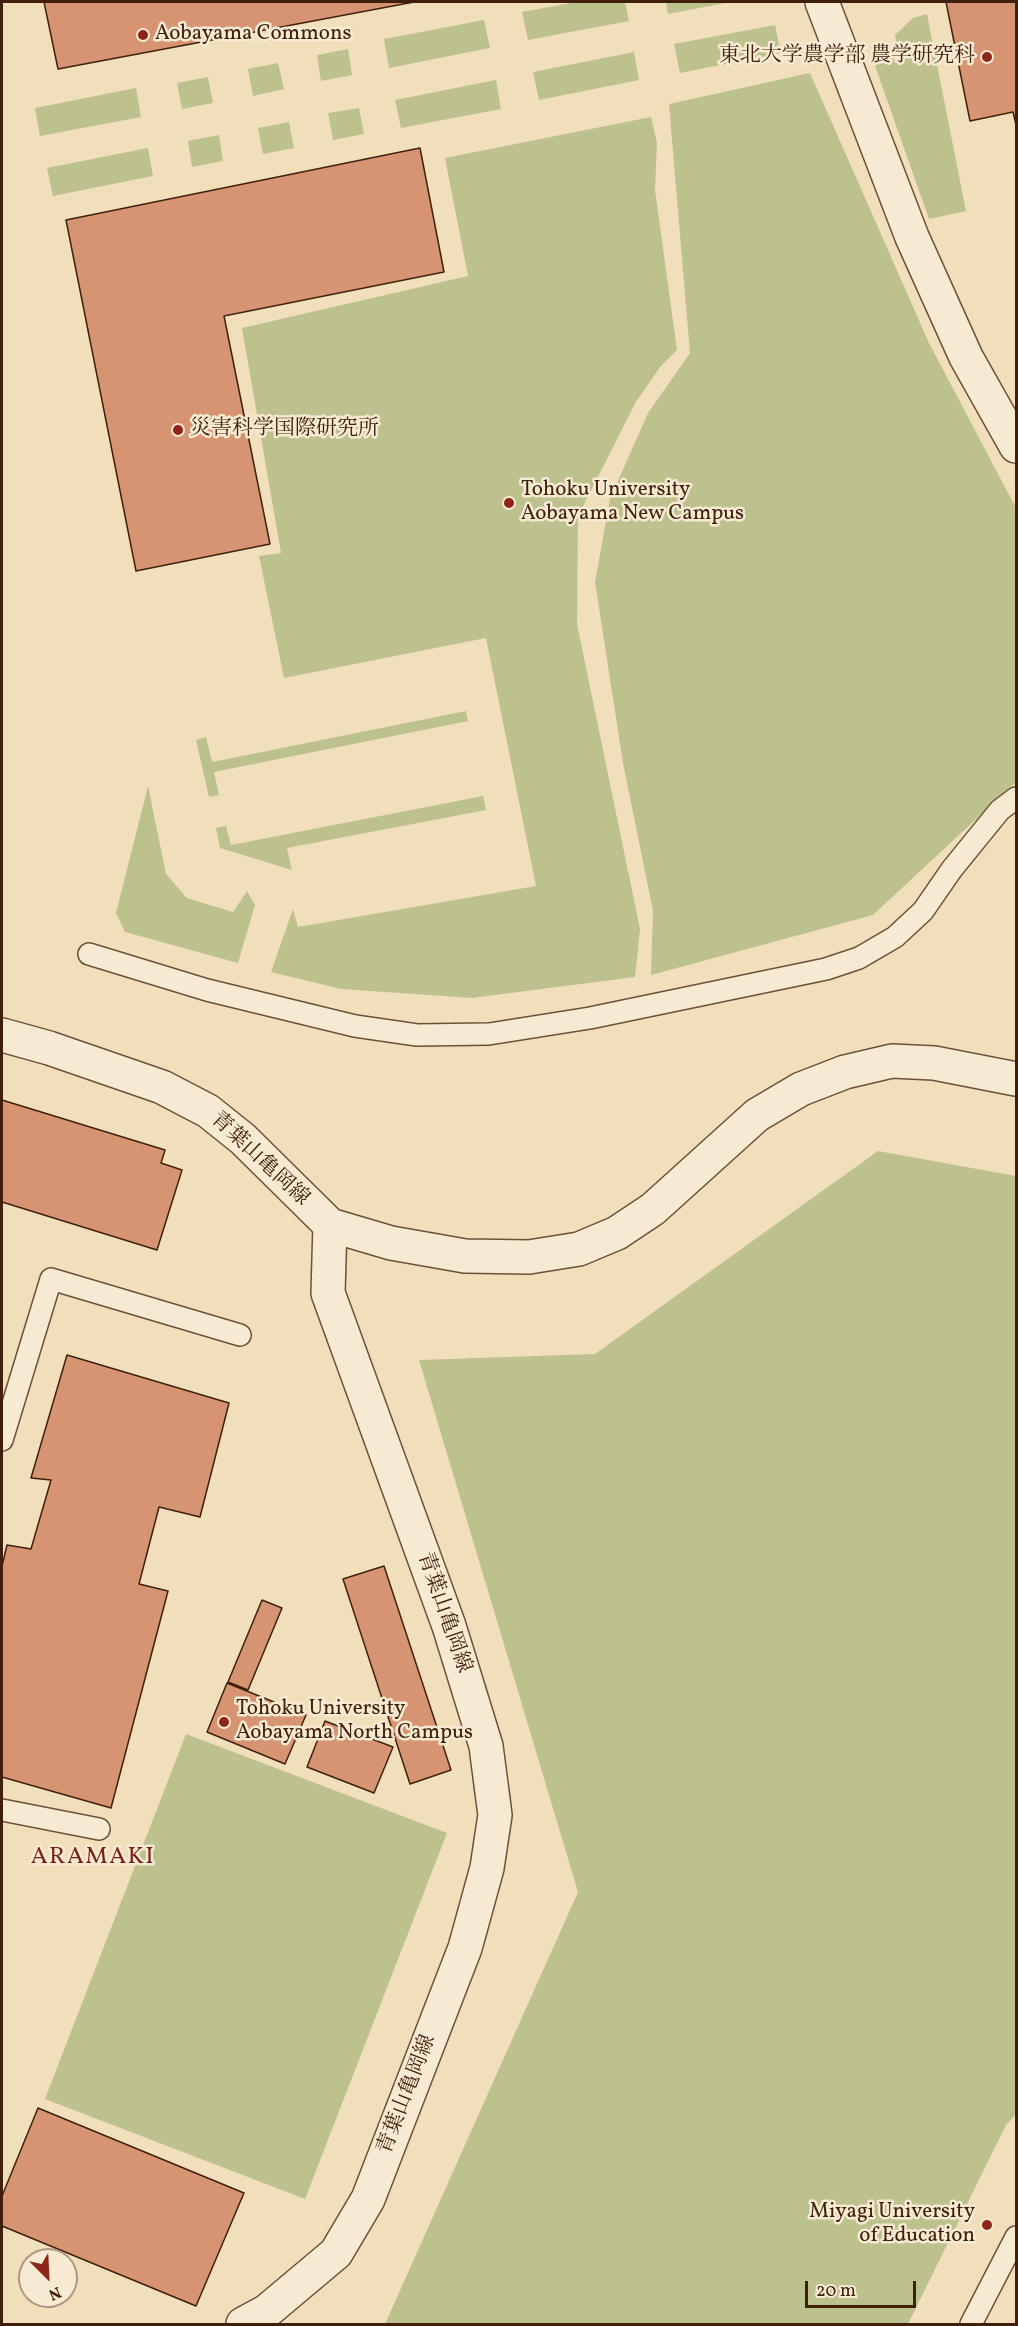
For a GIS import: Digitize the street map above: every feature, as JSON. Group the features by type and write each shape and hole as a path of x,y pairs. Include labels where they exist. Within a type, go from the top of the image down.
{"street":[{"path":"822,2 912,237 966,357 1017,446"},
{"name":"青葉山亀岡線","path":"2,1035 49,1048 162,1087 208,1111 243,1139 330,1225 328,1293 449,1626 486,1746 495,1815 487,1868 465,1948 368,2199 336,2253 267,2312 243,2325"},
{"path":"330,1225 391,1243 465,1256 529,1257 579,1249 617,1233 653,1209 757,1115 801,1089 845,1072 892,1061 934,1062 1017,1079"}],"lane":[{"path":"89,954 207,990 344,1024 417,1035 489,1034 590,1018 815,972 859,958 895,937 923,911 952,869 1000,810 1017,798"},
{"path":"2,1440 51,1279 240,1335"},
{"path":"2,1810 99,1829"},
{"path":"971,2325 1017,2236"}],"green space":[{"path":"576,2 625,2 629,21 528,40 522,12"},
{"path":"666,2 731,2 668,14"},
{"path":"927,14 966,211 929,219 874,63 898,56 895,35 913,18"},
{"path":"484,20 490,48 389,68 384,39"},
{"path":"775,25 781,53 680,73 674,44"},
{"path":"348,49 352,75 321,81 317,55"},
{"path":"634,52 639,80 539,100 533,72"},
{"path":"278,63 284,89 253,96 248,69"},
{"path":"810,73 929,343 1016,508 1016,782 873,915 651,975 653,911 623,763 595,582 610,499 648,413 690,353 669,104"},
{"path":"208,77 213,103 182,109 177,83"},
{"path":"496,80 501,109 401,128 395,100"},
{"path":"136,88 141,117 40,136 35,108"},
{"path":"359,108 364,134 333,140 328,113"},
{"path":"651,117 657,143 655,190 677,350 660,367 636,402 578,516 577,624 640,929 635,977 472,998 341,989 271,972 293,909 298,927 536,886 486,638 284,678 259,556 281,553 242,328 468,276 445,158"},
{"path":"289,122 294,148 263,154 258,128"},
{"path":"219,135 223,161 192,167 188,141"},
{"path":"148,148 153,176 53,196 47,168"},
{"path":"466,711 468,721 214,772 219,795 209,797 196,740 206,737 212,762"},
{"path":"148,786 166,874 187,898 233,912 247,891 255,905 238,963 125,932 116,913"},
{"path":"483,796 486,810 287,848 292,870 220,848 216,828 226,826 231,845"},
{"path":"878,1151 1016,1176 1016,2114 1006,2125 908,2324 385,2324 578,1892 419,1360 595,1354"},
{"path":"186,1734 447,1833 305,2199 45,2099"}],"building":[{"name":"Aobayama Commons","path":"44,2 414,2 58,69"},
{"name":"東北大学農学部 農学研究科","path":"946,2 1016,2 1016,125 1013,112 970,121"},
{"name":"災害科学国際研究所","path":"420,148 444,272 224,316 270,544 136,571 66,220"},
{"path":"2,1100 165,1150 161,1163 182,1170 157,1250 2,1202"},
{"path":"67,1355 229,1403 200,1517 159,1507 139,1584 168,1591 111,1808 2,1777 2,1566 7,1545 31,1549 51,1480 31,1478"},
{"path":"384,1566 451,1770 410,1784 343,1579"},
{"path":"262,1600 282,1608 248,1690 228,1682"},
{"path":"227,1683 306,1715 285,1764 207,1732"},
{"path":"325,1721 393,1747 374,1793 307,1767"},
{"path":"38,2108 244,2193 196,2306 78,2257 78,2248 55,2248 2,2226 2,2196"}],"place":[{"name":"Aobayama Commons","path":"143,35"},
{"name":"東北大学農学部 農学研究科","path":"987,57"},
{"name":"災害科学国際研究所","path":"178,430"},
{"name":"Tohoku University Aobayama New Campus","path":"509,503"},
{"name":"Tohoku University Aobayama North Campus","path":"224,1722"},
{"name":"Miyagi University of Education","path":"987,2225"}],"district":[{"name":"ARAMAKI","path":"93,1859"}]}
